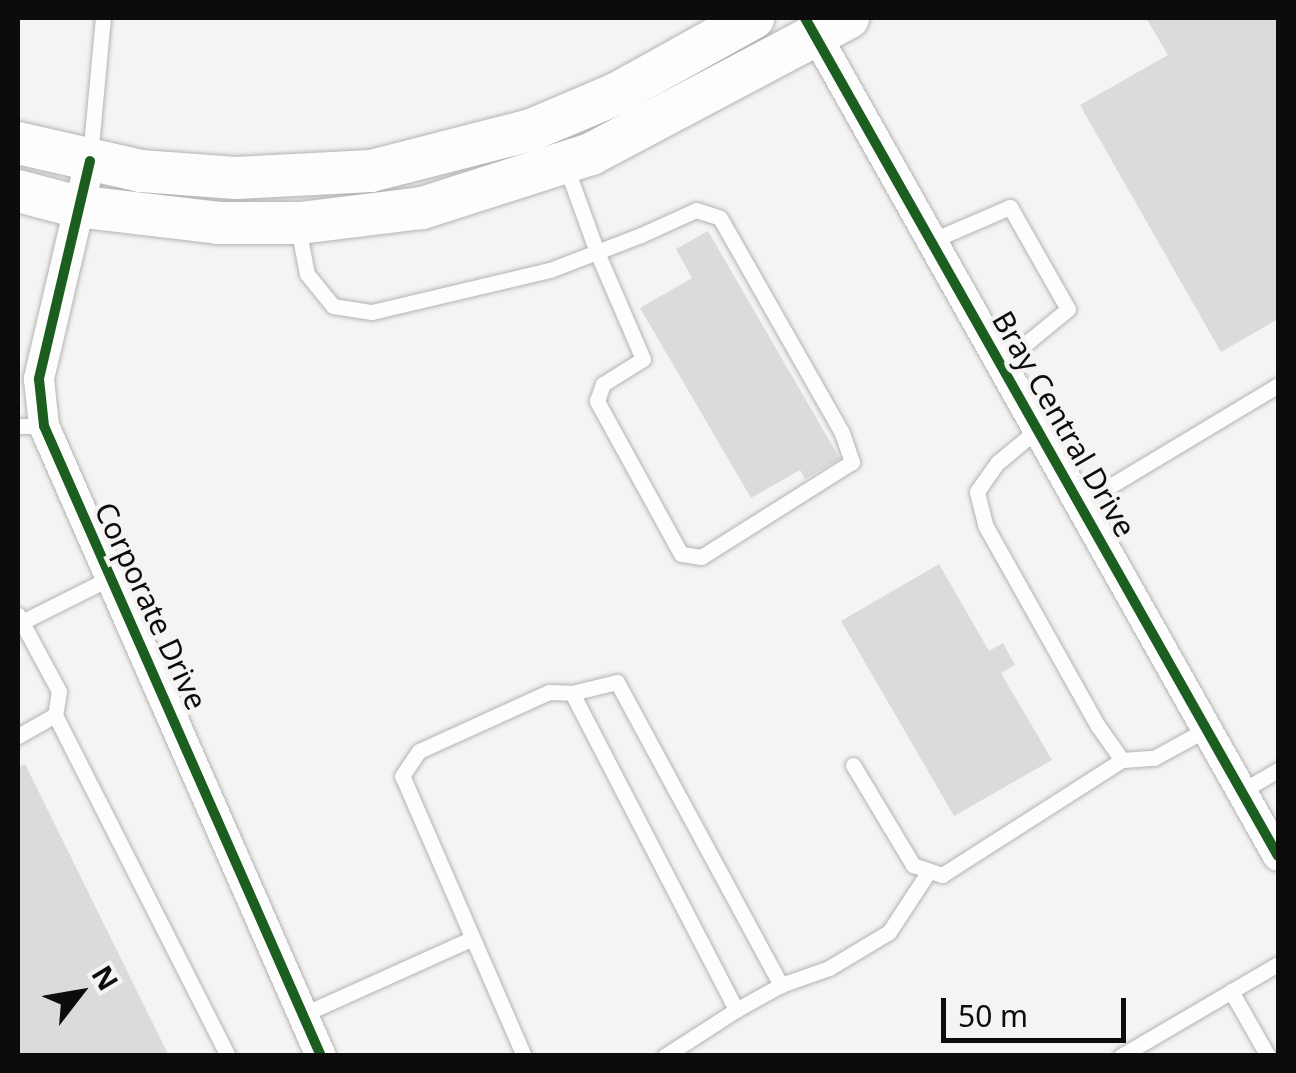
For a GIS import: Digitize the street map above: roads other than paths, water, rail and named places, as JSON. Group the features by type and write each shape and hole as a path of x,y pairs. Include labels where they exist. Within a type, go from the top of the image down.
{"street":[{"path":"18,142 90,161 236,178 333,175 418,162 532,130 616,94 753,18"},
{"path":"18,191 75,206 220,223 297,223 422,208 565,164 823,23"},
{"name":"Bray Central Drive","path":"823,23 931,241 1278,856"},
{"name":"Corporate Drive","path":"90,161 75,206 31,426 113,576 322,1056"}],"lane":[{"path":"90,161 103,18"},
{"path":"297,223 308,274 333,306 372,312 550,270 597,252 696,210 720,218 842,432 852,462 701,557 681,554 597,400 603,384 643,359 597,252 565,164"},
{"path":"931,241 1010,208 1068,309 1001,364"},
{"path":"1082,503 1278,385"},
{"path":"1038,429 997,463 978,492 985,525 1122,760"},
{"path":"113,576 19,621 59,690 55,715 228,1056"},
{"path":"524,1056 402,776 419,752 549,692 572,693 617,682 781,985"},
{"path":"572,693 736,1010"},
{"path":"18,736 55,715"},
{"path":"853,765 913,865 942,875 1122,760 1154,758 1207,729"},
{"path":"1242,791 1278,770"},
{"path":"666,1056 736,1010 781,985 829,968 889,932 929,870"},
{"path":"304,1014 472,939"},
{"path":"1122,1056 1278,964"},
{"path":"1231,992 1268,1056"}]}
